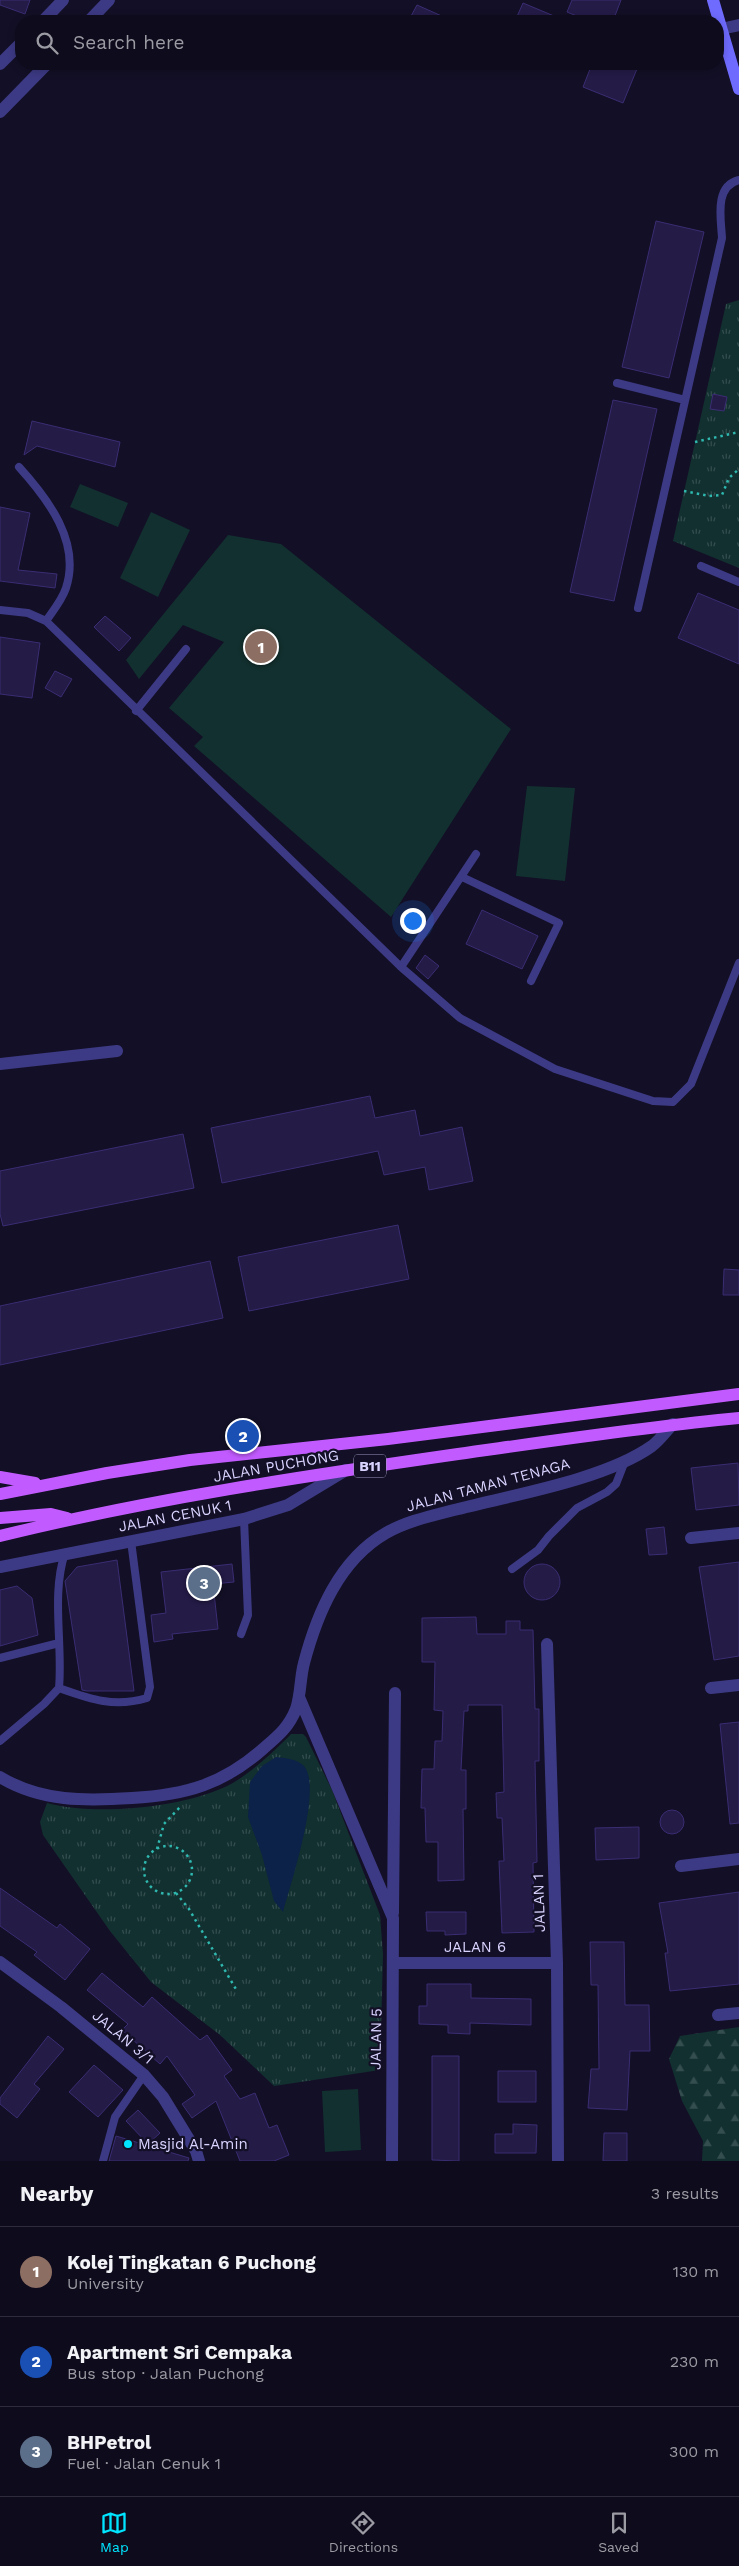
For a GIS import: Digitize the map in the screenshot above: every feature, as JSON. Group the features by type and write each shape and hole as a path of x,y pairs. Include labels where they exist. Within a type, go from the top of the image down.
{"main road":[{"name":"JALAN PUCHONG","path":"0,1494 45,1484 190,1460 388,1439 739,1394"},
{"name":"JALAN PUCHONG","path":"0,1536 70,1519 346,1470 673,1424 739,1418"},
{"path":"0,1478 45,1484"},
{"path":"0,1518 50,1514 70,1519"}],"street":[{"path":"49,15 63,0"},
{"path":"95,15 110,0"},
{"path":"713,0 718,15"},
{"path":"724,29 739,25"},
{"path":"724,36 739,89"},
{"path":"0,46 15,49"},
{"path":"0,64 15,52"},
{"path":"0,112 39,70"},
{"path":"0,1064 117,1051"},
{"name":"JALAN TAMAN TENAGA","path":"0,1777 38,1792 71,1800 153,1797 198,1789 244,1767 286,1730 299,1697 304,1665 318,1619 333,1588 365,1547 409,1522 576,1478 625,1460 653,1445 673,1424"},
{"name":"JALAN CENUK 1","path":"0,1567 244,1519 288,1505 346,1470"},
{"path":"691,1538 739,1533"},
{"name":"JALAN 1","path":"547,1644 557,1963 558,2161"},
{"path":"711,1688 739,1685"},
{"name":"JALAN 5","path":"392,2161 395,1693"},
{"name":"JALAN 5","path":"299,1697 393,1918"},
{"name":"JALAN 5","path":"286,1730 302,1728 307,1730 317,1743"},
{"path":"681,1866 739,1859"},
{"name":"JALAN 3/1","path":"0,1962 61,2007 144,2075 163,2097 196,2151 199,2161"},
{"name":"JALAN 6","path":"393,1963 557,1963"},
{"path":"718,2015 739,2012"}],"lane":[{"path":"638,608 722,238 720,202 723,193 734,181 739,180"},
{"path":"617,383 685,400"},
{"path":"19,467 50,505 60,524 68,551 69,569 66,589 46,621"},
{"path":"701,566 739,582"},
{"path":"0,610 28,613 46,621 136,711 401,967 460,1018 555,1069 664,1103 673,1102 691,1084 739,963"},
{"path":"136,711 186,649"},
{"path":"401,967 476,854"},
{"path":"462,877 558,923 531,981"},
{"path":"512,1569 538,1550 556,1528 577,1508 607,1492 616,1484 625,1460"},
{"path":"241,1634 248,1615 244,1519"},
{"path":"59,1688 96,1701 134,1702 147,1698 150,1687 131,1541"},
{"path":"0,1741 44,1704 59,1688 60,1578 65,1553"},
{"path":"0,1658 58,1643"},
{"path":"103,2161 114,2117 144,2075"}],"path":[{"path":"695,442 739,432"},
{"path":"684,491 716,497 722,495 729,478 739,469"},
{"path":"157,1849 164,1824 198,1789"},
{"path":"168,1846 177,1848 186,1854 192,1866 191,1878 182,1891 176,1893 160,1892 145,1880 143,1869 148,1855 157,1849 168,1846"},
{"path":"176,1893 189,1909 237,1991"}],"green space":[{"path":"739,300 739,568 673,541 726,304"},
{"path":"80,484 128,503 118,527 70,507"},
{"path":"151,512 190,530 158,597 120,578"},
{"path":"228,535 281,544 511,729 391,917 194,746 203,737 169,708 224,642 183,625 139,679 126,660"},
{"path":"527,786 575,788 565,881 516,876"},
{"path":"291,1734 303,1734 306,1737 332,1790 380,1915 383,1954 380,2070 274,2086 220,2035 151,1982 110,1931 43,1835 40,1822 47,1803 89,1809 137,1808 161,1805 206,1794 225,1787 241,1778 269,1756"},
{"path":"739,2027 739,2161 702,2161 703,2141 682,2101 669,2059 680,2036"},
{"path":"358,2089 361,2150 325,2152 322,2091"}],"water":[{"path":"276,1757 294,1760 304,1766 309,1777 310,1794 308,1815 298,1860 283,1912 274,1901 262,1855 248,1817 250,1782 262,1766"}],"building":[{"path":"0,0 30,0 25,14 0,5"},
{"path":"572,0 621,0 615,15 574,15 567,12"},
{"path":"523,3 552,15 518,15"},
{"path":"417,5 440,15 412,15"},
{"path":"590,70 637,70 623,103 583,87"},
{"path":"656,221 704,232 669,378 622,367"},
{"path":"713,394 727,397 724,411 710,409"},
{"path":"613,400 657,409 614,601 570,592"},
{"path":"32,421 120,442 115,467 37,446 24,455"},
{"path":"0,507 30,513 18,570 57,574 55,588 0,581"},
{"path":"698,593 739,610 739,664 678,638"},
{"path":"105,616 131,638 119,651 94,627"},
{"path":"0,637 40,643 32,698 0,694"},
{"path":"55,671 72,679 61,697 45,688"},
{"path":"482,910 538,936 522,969 466,944"},
{"path":"425,955 439,966 428,979 416,968"},
{"path":"370,1096 375,1118 415,1110 420,1136 462,1127 473,1181 429,1190 425,1167 384,1175 378,1151 222,1183 211,1128"},
{"path":"183,1134 194,1188 3,1226 0,1214 0,1171"},
{"path":"398,1225 409,1279 249,1311 238,1257"},
{"path":"210,1261 223,1318 0,1365 0,1306"},
{"path":"724,1269 739,1270 739,1295 723,1295"},
{"path":"738,1463 739,1505 696,1510 691,1468"},
{"path":"664,1527 667,1554 649,1555 646,1529"},
{"path":"117,1560 134,1691 82,1690 65,1581 77,1567"},
{"path":"739,1562 739,1656 714,1660 699,1567"},
{"path":"232,1564 234,1582 213,1584 218,1629 172,1634 173,1639 154,1642 151,1615 166,1613 161,1572"},
{"path":"542,1564 549,1565 555,1569 559,1575 559,1589 555,1595 549,1599 542,1600 535,1599 529,1595 525,1589 524,1582 525,1575 529,1569 535,1565"},
{"path":"17,1586 32,1598 38,1635 0,1646 0,1590"},
{"path":"476,1617 477,1634 506,1634 506,1621 520,1621 520,1630 533,1630 535,1709 539,1709 539,1761 535,1761 537,1862 533,1863 534,1932 502,1933 499,1861 504,1861 502,1818 497,1818 496,1793 504,1792 502,1705 468,1705 468,1711 464,1711 461,1770 466,1770 466,1809 463,1809 464,1880 438,1881 438,1842 426,1842 425,1808 421,1808 422,1769 434,1769 435,1741 442,1741 443,1711 434,1710 435,1662 422,1662 422,1618"},
{"path":"739,1722 739,1823 730,1824 720,1724"},
{"path":"672,1810 680,1814 684,1822 680,1830 672,1834 664,1830 660,1822 664,1814"},
{"path":"639,1827 639,1858 596,1860 595,1828"},
{"path":"0,1888 57,1928 60,1924 90,1949 65,1980 34,1955 37,1952 0,1926"},
{"path":"739,1892 739,1984 670,1991 665,1953 668,1953 659,1903"},
{"path":"426,1912 466,1912 466,1934 445,1935 445,1931 427,1931"},
{"path":"590,1942 624,1942 625,2005 649,2005 650,2051 630,2051 627,2110 588,2108 591,2069 599,2069 598,1985 591,1985"},
{"path":"102,1973 143,2007 152,1997 200,2040 207,2035 232,2070 224,2076 240,2099 255,2093 269,2128 277,2125 289,2155 274,2161 240,2161 216,2101 192,2118 182,2104 195,2095 167,2056 160,2064 122,2030 128,2024 87,1990"},
{"path":"427,1984 471,1984 471,1998 531,1999 531,2025 470,2023 470,2034 448,2033 448,2025 419,2024 419,2006 427,2006"},
{"path":"48,2036 64,2049 34,2084 40,2089 17,2118 0,2104 0,2098"},
{"path":"432,2056 459,2056 459,2161 432,2160"},
{"path":"94,2065 123,2090 98,2117 69,2092"},
{"path":"498,2071 536,2071 536,2102 498,2102"},
{"path":"138,2110 160,2133 148,2144 126,2121"},
{"path":"513,2124 537,2125 536,2153 495,2153 495,2134 513,2134"},
{"path":"604,2133 627,2133 627,2161 603,2161"},
{"name":"Masjid Al-Amin","path":"116,2136 189,2158 188,2161 109,2161"}],"place":[{"name":"Kolej Tingkatan 6 Puchong","path":"261,647"},
{"name":"Apartment Sri Cempaka","path":"243,1436"},
{"name":"BHPetrol","path":"204,1583"},
{"name":"Masjid Al-Amin","path":"128,2144"}]}
